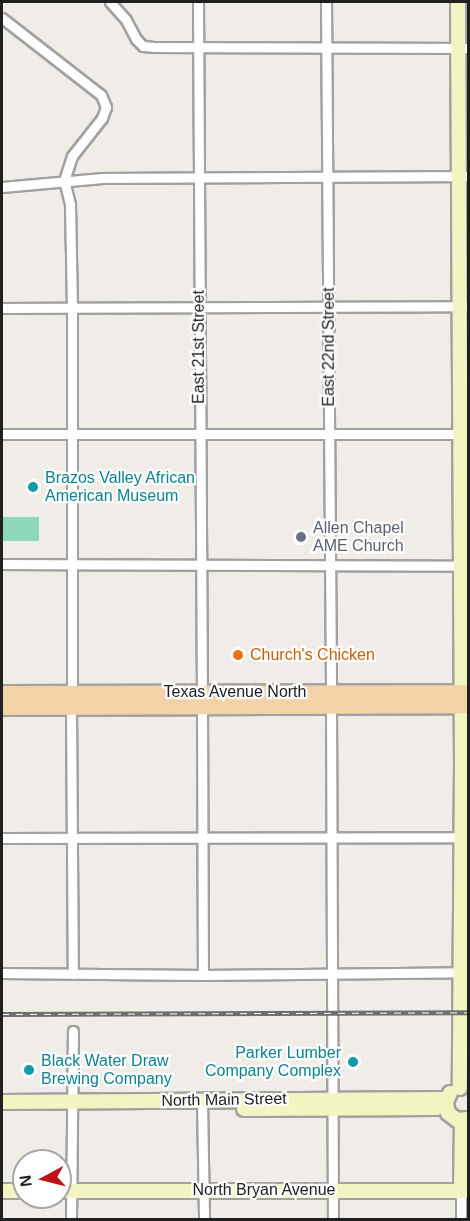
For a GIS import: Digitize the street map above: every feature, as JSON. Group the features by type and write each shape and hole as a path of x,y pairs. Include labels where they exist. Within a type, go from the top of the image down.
{"main road":[{"name":"Texas Avenue North","path":"2,693 72,700"},
{"name":"Texas Avenue North","path":"2,707 72,700 465,699"}],"street":[{"path":"110,2 143,46 464,48"},
{"name":"East 21st Street","path":"198,2 203,975"},
{"name":"East 22nd Street","path":"326,2 334,974 333,1220"},
{"path":"458,2 464,48 464,1088 452,1091 446,1104 452,1117 465,1120 465,1191 461,1220"},
{"path":"2,18 100,95 104,100 105,113 72,156 64,180 70,204 72,308 73,974"},
{"path":"2,188 64,180 199,176 464,176"},
{"path":"2,308 464,306"},
{"path":"2,434 464,434"},
{"path":"2,564 464,566"},
{"path":"2,838 465,837"},
{"path":"2,973 203,975 465,972"},
{"path":"69,1149 73,1106 73,1031"},
{"name":"North Main Street","path":"2,1102 73,1106"},
{"name":"North Main Street","path":"2,1110 73,1106 446,1104"},
{"path":"202,1105 204,1220"},
{"name":"North Bryan Avenue","path":"72,1191 465,1191"}],"green space":[{"path":"2,517 39,517 39,541 2,541"}],"railway":[{"path":"2,1014 468,1012"}],"place":[{"name":"Brazos Valley African American Museum","path":"33,487"},
{"name":"Allen Chapel AME Church","path":"301,537"},
{"name":"Church's Chicken","path":"238,655"},
{"name":"Parker Lumber Company Complex","path":"353,1062"},
{"name":"Black Water Draw Brewing Company","path":"29,1070"}]}
